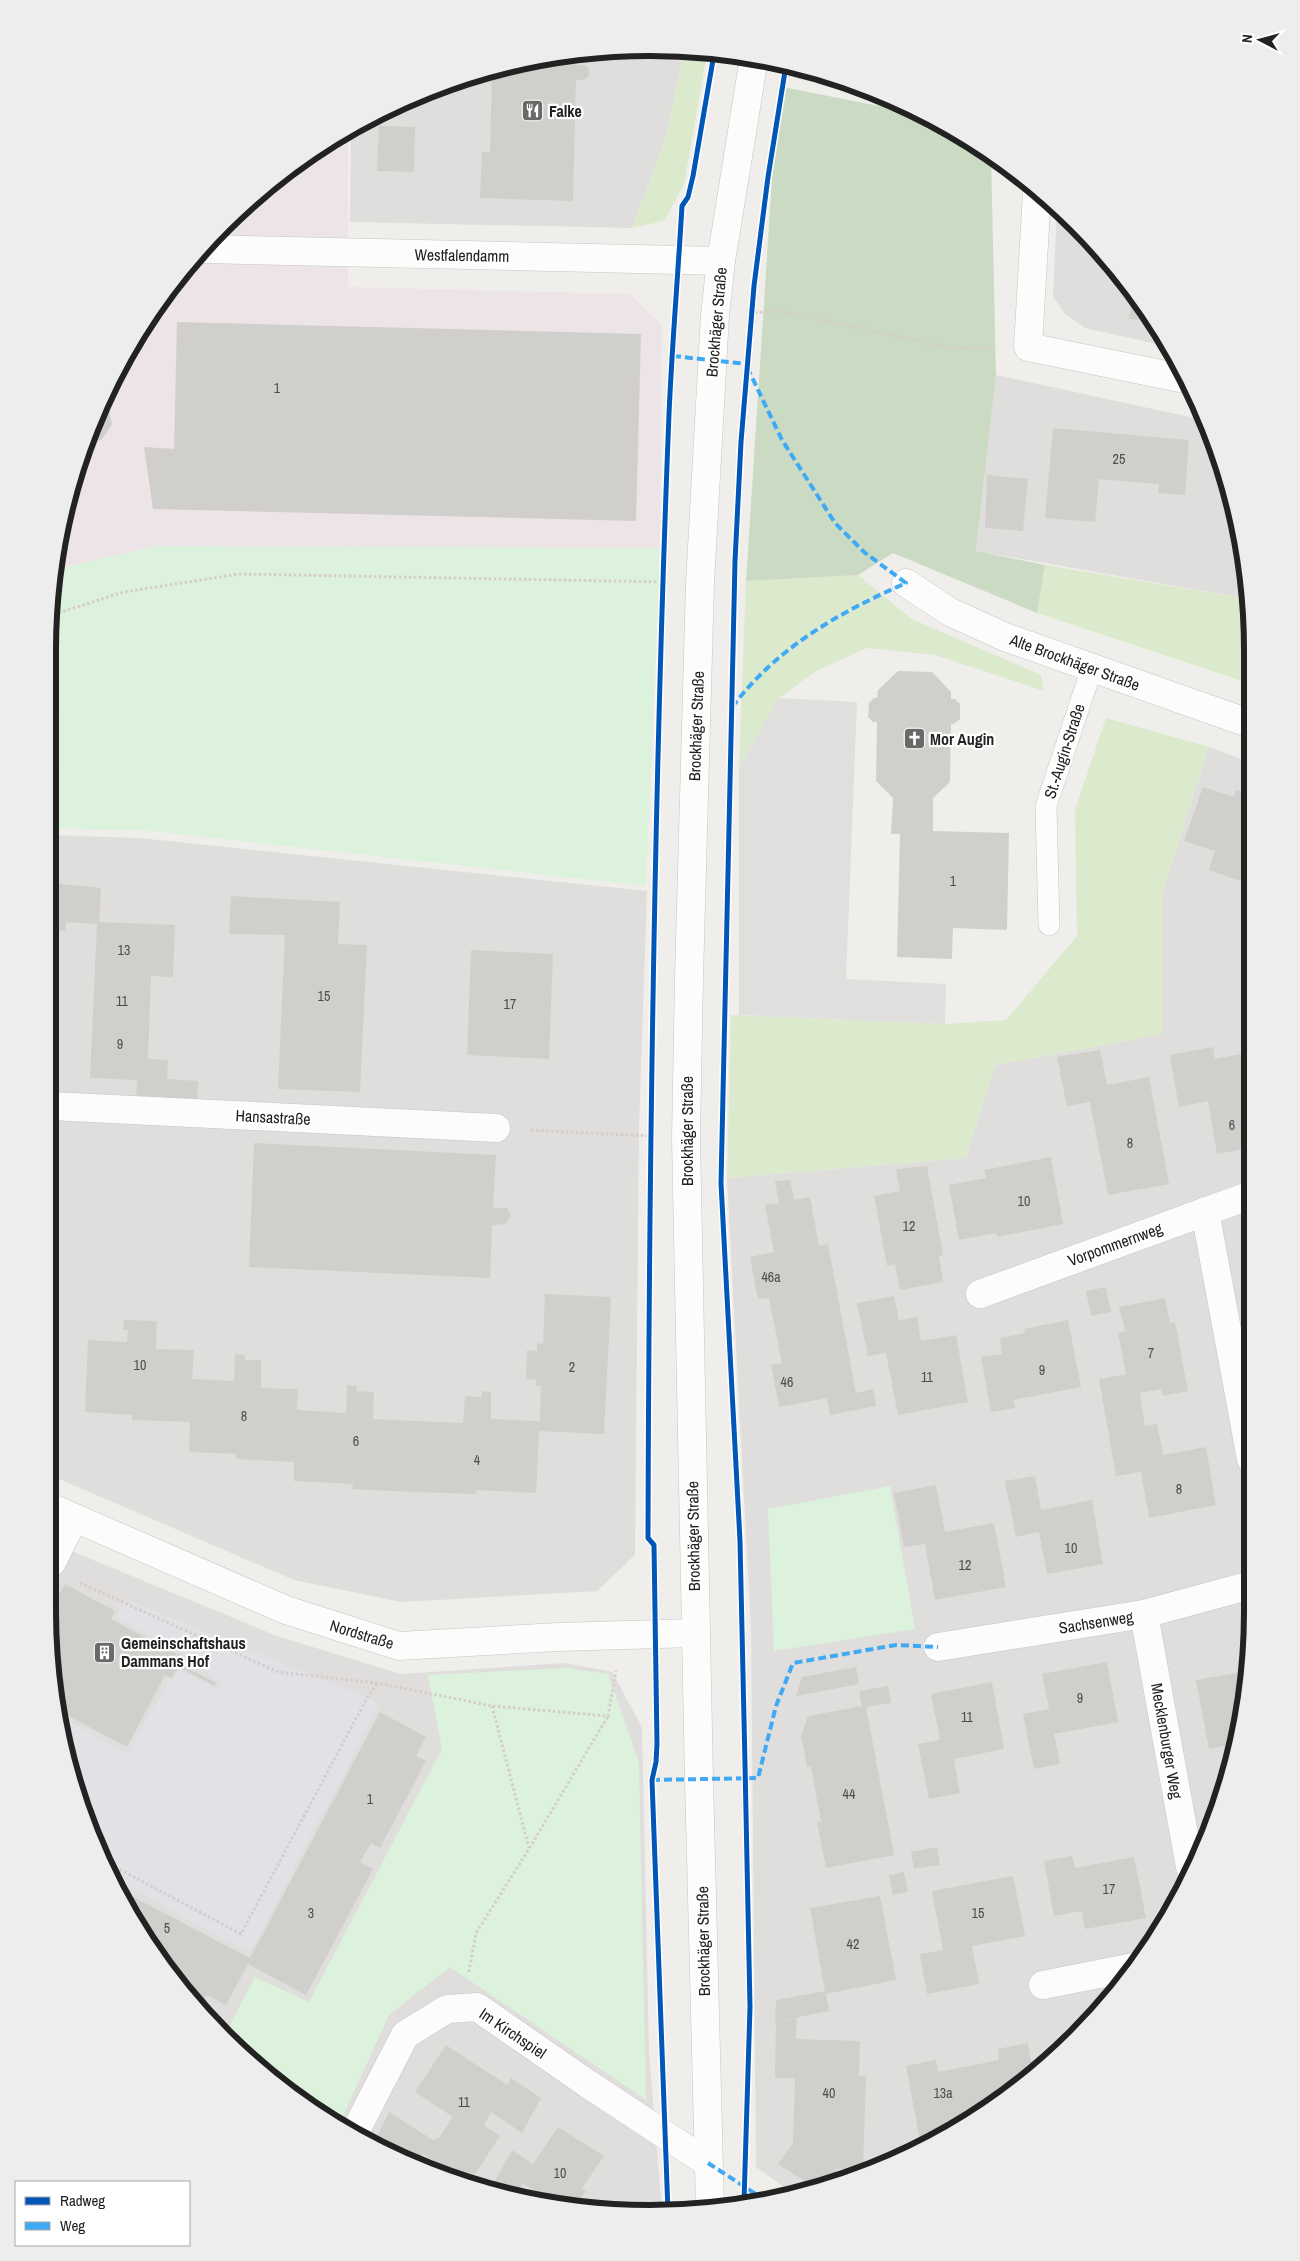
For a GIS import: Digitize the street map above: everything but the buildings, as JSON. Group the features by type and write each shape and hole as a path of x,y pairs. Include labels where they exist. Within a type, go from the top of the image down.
{"street":[{"name":"Brockhäger Straße","path":"710,2201 695,1633 686,1138 700,583 715,315 721,261 753,66"},
{"path":"1037,200 1028,347 1178,378"},
{"name":"Westfalendamm","path":"212,250 721,261"},
{"name":"Alte Brockhäger Straße","path":"906,583 950,612 982,626 1092,668 1244,722"},
{"name":"Hansastraße","path":"56,1106 496,1128"},
{"name":"Vorpommernweg","path":"980,1294 1244,1197"},
{"path":"1205,1211 1244,1421"},
{"path":"56,1544 63,1513"},
{"name":"Nordstraße","path":"63,1513 286,1610 399,1646 558,1637 695,1633"},
{"name":"Sachsenweg","path":"938,1647 1144,1614 1244,1587"},
{"name":"Mecklenburger Weg","path":"1144,1614 1189,1861"},
{"path":"1043,1985 1123,1969"},
{"name":"Im Kirchspiel","path":"357,2127 405,2034 447,2009 477,2007 588,2084 708,2163"}],"lane":[{"name":"St.-Augin-Straße","path":"1049,925 1046,806 1092,668"}],"path":[{"path":"715,315 781,311 951,348 1028,347"},
{"path":"58,613 124,592 239,574 700,583"},
{"path":"496,1128 686,1138"},
{"path":"113,1866 241,1934 367,1698 377,1683"},
{"path":"492,1706 529,1849"},
{"path":"463,2008 476,1933 529,1849 608,1716"}],"shaded area":[{"path":"650,56 683,58 666,138 632,228 350,222 351,137 387,117 459,88 496,76 534,68 573,61 611,58"},
{"path":"780,71 804,76 845,90 779,74"},
{"path":"348,139 348,287 630,294 662,325 660,548 157,546 62,568 76,496 101,423 117,387 156,320 179,289 230,230 289,179 320,156"},
{"path":"1057,218 1070,230 1121,289 1144,320 1159,345 1085,328 1064,313 1053,296"},
{"path":"996,375 1197,418 1224,496 1239,573 1241,598 976,551"},
{"path":"779,698 857,702 846,979 946,984 945,1024 739,1015 739,767"},
{"path":"1209,747 1244,760 1244,1611 1239,1688 1224,1765 1199,1838 1183,1874 1164,1908 1144,1941 1121,1972 1070,2031 1011,2082 980,2105 913,2144 841,2173 786,2189 756,2167 751,1629 727,1178 966,1158 995,1065 1163,1034 1163,890"},
{"path":"56,835 140,838 647,891 639,1126 635,1555 597,1591 401,1602 294,1580 56,1478"},
{"path":"56,1545 277,1636 401,1674 565,1663 612,1672 642,1727 649,2052 661,2204 650,2205 573,2200 534,2193 496,2185 423,2160 387,2144 320,2105 259,2057 230,2031 204,2002 156,1941 117,1874 101,1838 76,1765 61,1688 56,1611"},
{"path":"125,1599 380,1703 250,1953 122,1884 101,1838 76,1765 67,1719 127,1754 170,1679 172,1681 179,1670 216,1689 220,1683 178,1650 115,1618"}],"green space":[{"path":"683,58 706,59 684,184 664,221 632,228 666,138"},
{"path":"778,86 896,109 947,136 991,164 996,375 976,551 1045,565 1037,613 893,553 858,575 746,581"},
{"path":"157,546 660,548 646,886 150,831 56,828 56,650 62,568"},
{"path":"1045,565 1241,598 1244,682 1037,613"},
{"path":"858,575 912,619 1041,675 1044,691 935,655 867,648 816,671 779,698 739,767 746,581"},
{"path":"1106,718 1209,747 1163,890 1163,1034 995,1065 966,1158 727,1178 731,1015 945,1024 1006,1020 1077,936 1075,810"},
{"path":"890,1486 915,1629 774,1651 768,1509"},
{"path":"566,1668 608,1674 639,1763 646,2100 450,1967 389,2015 342,2118 289,2082 228,2029 255,1977 309,2002 442,1749 428,1675"}],"marked path":[{"path":"673,356 747,364"},
{"path":"732,707 750,686 789,649 833,620 906,583 864,552 835,523 782,440 749,371"},
{"path":"652,1780 758,1778 776,1706 793,1663 896,1645 938,1647"},
{"path":"708,2163 757,2195"}],"cycle path":[{"path":"668,2204 652,1780 657,1744 654,1545 648,1538 651,1116 656,835 669,414 682,206 688,197 693,176 713,60"},
{"path":"744,2197 750,2007 740,1541 721,1183 735,561 741,442 754,286 768,177 785,72"}],"place":[{"name":"Falke","path":"533,111"},
{"name":"Mor Augin","path":"914,739"},
{"name":"Gemeinschaftshaus Dammans Hof","path":"105,1652"}]}
